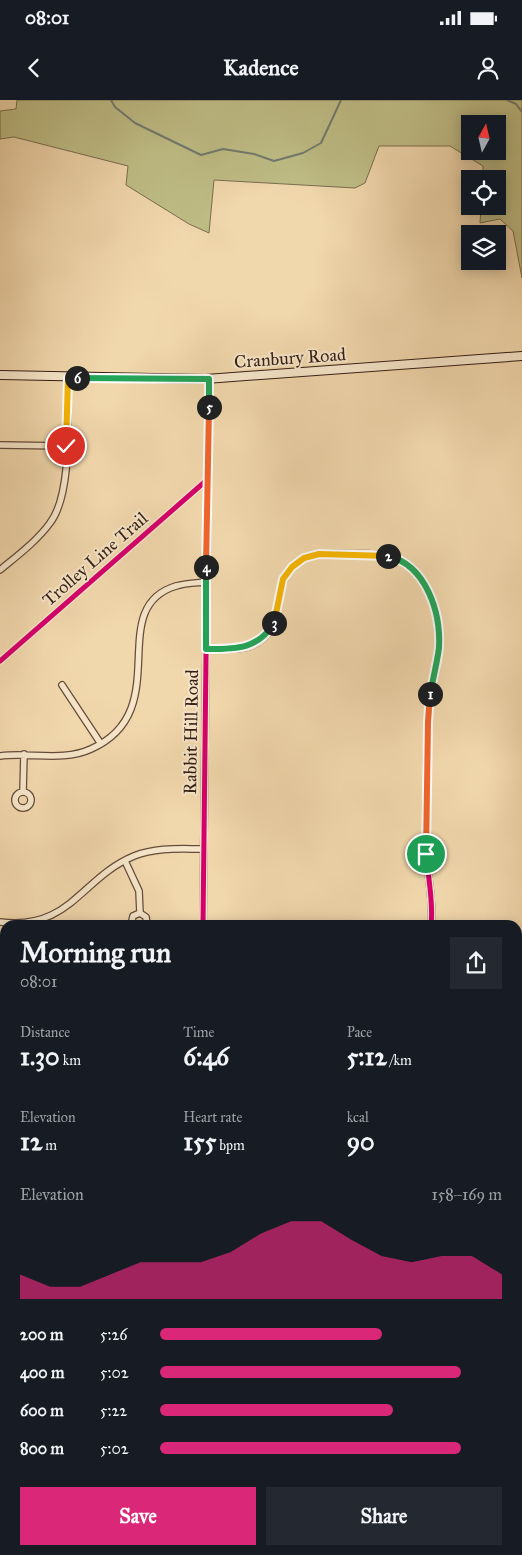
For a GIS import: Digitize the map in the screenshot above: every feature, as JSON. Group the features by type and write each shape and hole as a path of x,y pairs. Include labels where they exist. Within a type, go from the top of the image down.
{"street":[{"name":"Cranbury Road","path":"0,375 68,378 209,379 522,356"},
{"path":"0,570 39,536 56,515 65,485 68,378"},
{"name":"Rabbit Hill Road","path":"203,920 209,379"},
{"path":"0,445 66,446"},
{"path":"206,649 247,647 264,636 274,623 281,586 287,573 297,562 311,555 383,555 402,561 416,572 428,590 433,603 439,638 428,722 426,854 432,908 431,920"},
{"path":"0,756 24,754 74,755 101,744 120,727 135,700 139,680 140,629 149,605 160,594 174,586 206,582"},
{"path":"62,685 101,744"},
{"path":"23,792 24,754"},
{"path":"38,920 53,915 70,904 110,870 125,861 156,850 203,849"},
{"path":"125,861 139,891 140,913"},
{"path":"132,920 132,916 140,913"},
{"path":"140,913 146,917 146,920"}],"shaded area":[{"path":"17,100 522,100 522,278 513,231 500,219 480,223 480,215 506,215 506,170 483,170 483,166 473,160 506,160 506,115 461,115 461,153 450,146 379,146 365,183 355,188 214,180 209,233 189,224 126,185 128,166 14,137 0,139 0,111 16,109"}],"waterway":[{"path":"111,100 115,107 135,123 201,155 223,149 254,154 274,161 303,153 321,143 341,100"},
{"path":"507,100 516,104 522,112"}],"cycle path":[{"name":"Trolley Line Trail","path":"0,661 208,479"},
{"path":"203,920 208,479"},
{"path":"206,649 243,648 263,639 271,628 282,584 289,571 300,561 319,554 358,553 384,556 396,559 417,573 434,605 439,638 429,712 426,772 426,837 432,907 431,920"}],"route":[{"path":"66,446 68,378 209,379 206,649 237,649 247,647 259,641 274,623 283,579 297,562 311,555 383,555 402,561 416,572 428,590 433,603 439,638 439,649 430,694 428,722 426,854"}]}
